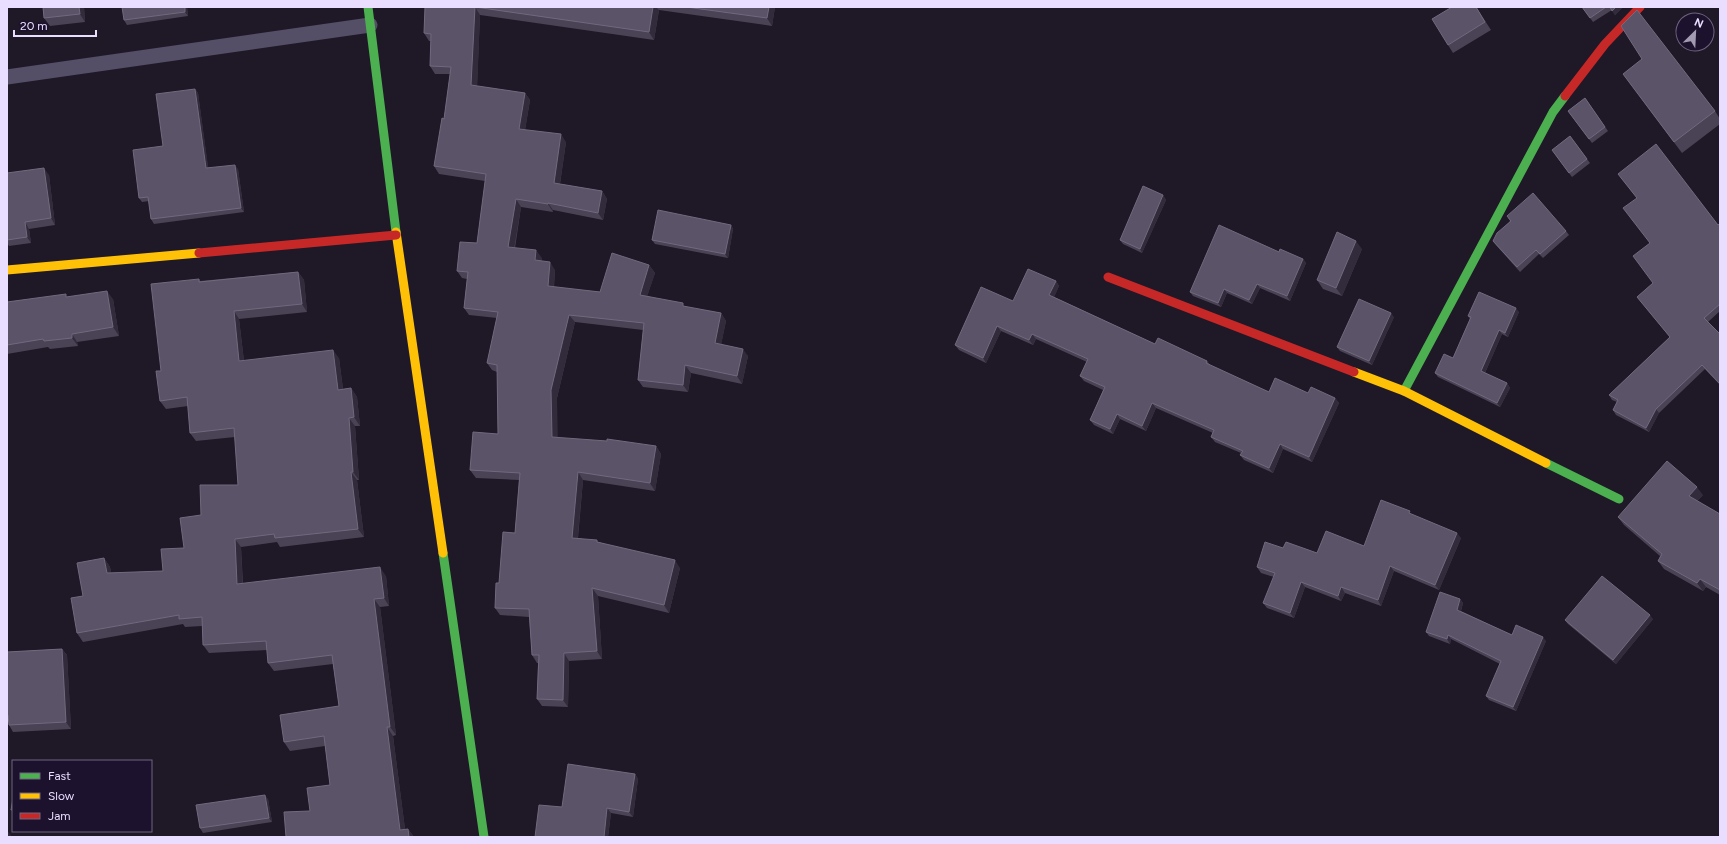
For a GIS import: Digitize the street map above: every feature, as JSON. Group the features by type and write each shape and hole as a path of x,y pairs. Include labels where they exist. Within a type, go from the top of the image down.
{"main road":[{"path":"368,7 396,235 484,837"},
{"path":"1404,391 1553,112 1605,44 1640,7"},
{"path":"7,270 396,235"},
{"path":"1108,277 1404,391 1619,499"}],"lane":[{"path":"7,77 370,25"}],"building":[{"path":"43,7 79,7 80,14 44,18"},
{"path":"122,7 185,7 185,12 124,20"},
{"path":"425,7 475,7 471,85 525,93 519,129 561,134 554,183 602,191 598,213 548,203 516,199 508,247 536,250 535,260 550,262 548,286 600,292 612,253 649,265 640,295 683,303 683,306 721,313 715,343 743,349 737,376 685,365 683,385 638,380 644,323 569,315 551,390 552,437 607,441 607,439 656,446 650,483 578,472 572,538 597,540 597,542 675,560 664,605 592,588 597,651 564,653 563,700 537,699 539,655 532,655 529,609 495,608 496,583 499,583 503,532 515,533 520,473 470,470 473,432 498,434 497,365 487,363 498,312 464,308 468,272 457,271 460,242 477,243 486,174 434,166 442,118 444,119 451,67 430,66 431,34 424,33"},
{"path":"475,7 653,7 649,32"},
{"path":"686,7 769,7 767,18"},
{"path":"1452,7 1476,7 1485,22 1448,45 1432,19"},
{"path":"1582,7 1606,7 1590,18"},
{"path":"1610,7 1616,7 1612,11"},
{"path":"1637,10 1715,111 1674,142 1623,74 1642,59 1621,26"},
{"path":"195,89 206,168 235,165 241,208 151,219 148,197 139,198 133,150 163,146 156,94"},
{"path":"1585,98 1605,127 1589,139 1568,111"},
{"path":"1570,136 1587,159 1569,173 1552,150"},
{"path":"1656,144 1718,225 1720,223 1720,304 1704,318 1720,334 1720,384 1702,365 1656,409 1646,428 1613,410 1618,400 1609,395 1670,337 1637,297 1653,283 1633,256 1650,243 1623,208 1637,198 1618,174"},
{"path":"44,168 51,218 25,222 27,237 7,240 7,173"},
{"path":"1143,186 1163,195 1140,249 1120,240"},
{"path":"1533,193 1566,231 1540,254 1536,250 1517,267 1493,241 1497,233 1511,221 1507,216"},
{"path":"658,210 731,225 725,254 652,240"},
{"path":"1219,225 1279,252 1280,249 1303,259 1287,296 1257,284 1249,300 1224,289 1218,303 1190,292"},
{"path":"1337,232 1356,241 1336,288 1317,280"},
{"path":"1028,269 1056,281 1049,295 1155,344 1158,338 1207,361 1206,363 1269,392 1275,378 1308,393 1311,387 1335,398 1309,457 1280,444 1269,468 1240,455 1243,451 1211,437 1214,430 1152,403 1142,426 1117,414 1110,429 1090,420 1105,387 1080,376 1088,359 1032,334 1029,340 997,326 983,358 955,345 981,287 1013,301"},
{"path":"298,272 302,304 234,311 239,361 333,350 338,390 351,388 354,417 349,418 353,472 351,472 358,529 275,538 274,534 235,539 237,584 380,567 384,598 374,599 390,727 387,727 400,830 408,829 409,837 286,837 284,812 310,811 307,788 330,785 324,736 284,742 280,715 339,706 332,655 268,663 266,641 203,645 202,617 179,619 179,615 77,633 71,598 83,596 77,563 104,558 107,573 163,571 161,549 184,548 180,518 201,515 200,485 238,485 234,428 190,433 187,397 160,401 156,371 161,371 151,284 199,279 199,282"},
{"path":"107,291 113,327 72,334 72,338 44,341 43,339 7,345 7,302 66,294 66,297"},
{"path":"1479,292 1516,308 1505,333 1499,330 1481,371 1507,383 1497,403 1435,373 1444,354 1453,358 1471,317 1468,316"},
{"path":"1359,299 1391,313 1369,361 1337,347"},
{"path":"1667,461 1697,487 1689,496 1720,514 1720,590 1700,579 1697,583 1658,561 1662,554 1618,517"},
{"path":"1381,500 1410,511 1409,513 1457,533 1435,585 1390,566 1378,600 1341,587 1338,596 1301,582 1290,613 1263,603 1275,573 1257,567 1265,542 1283,548 1286,542 1317,553 1326,531 1364,546"},
{"path":"1602,576 1650,615 1613,660 1565,620"},
{"path":"1440,592 1460,599 1457,610 1512,635 1516,625 1543,637 1513,707 1486,696 1501,661 1448,635 1447,639 1426,632"},
{"path":"62,649 66,722 9,725 7,715 7,652"},
{"path":"568,764 635,774 629,812 607,808 604,837 535,837 539,805 562,807"},
{"path":"265,795 269,818 200,828 196,805"}],"traffic: fast":[{"path":"368,7 396,232"},
{"path":"1404,391 1553,112 1565,96"},
{"path":"1546,463 1619,499"},
{"path":"443,553 484,837"}],"traffic: slow":[{"path":"396,232 443,553"},
{"path":"7,270 199,253"},
{"path":"1354,372 1404,391 1546,463"}],"traffic: jam":[{"path":"1565,96 1605,44 1640,7"},
{"path":"199,253 396,235"},
{"path":"1108,277 1354,372"}]}
